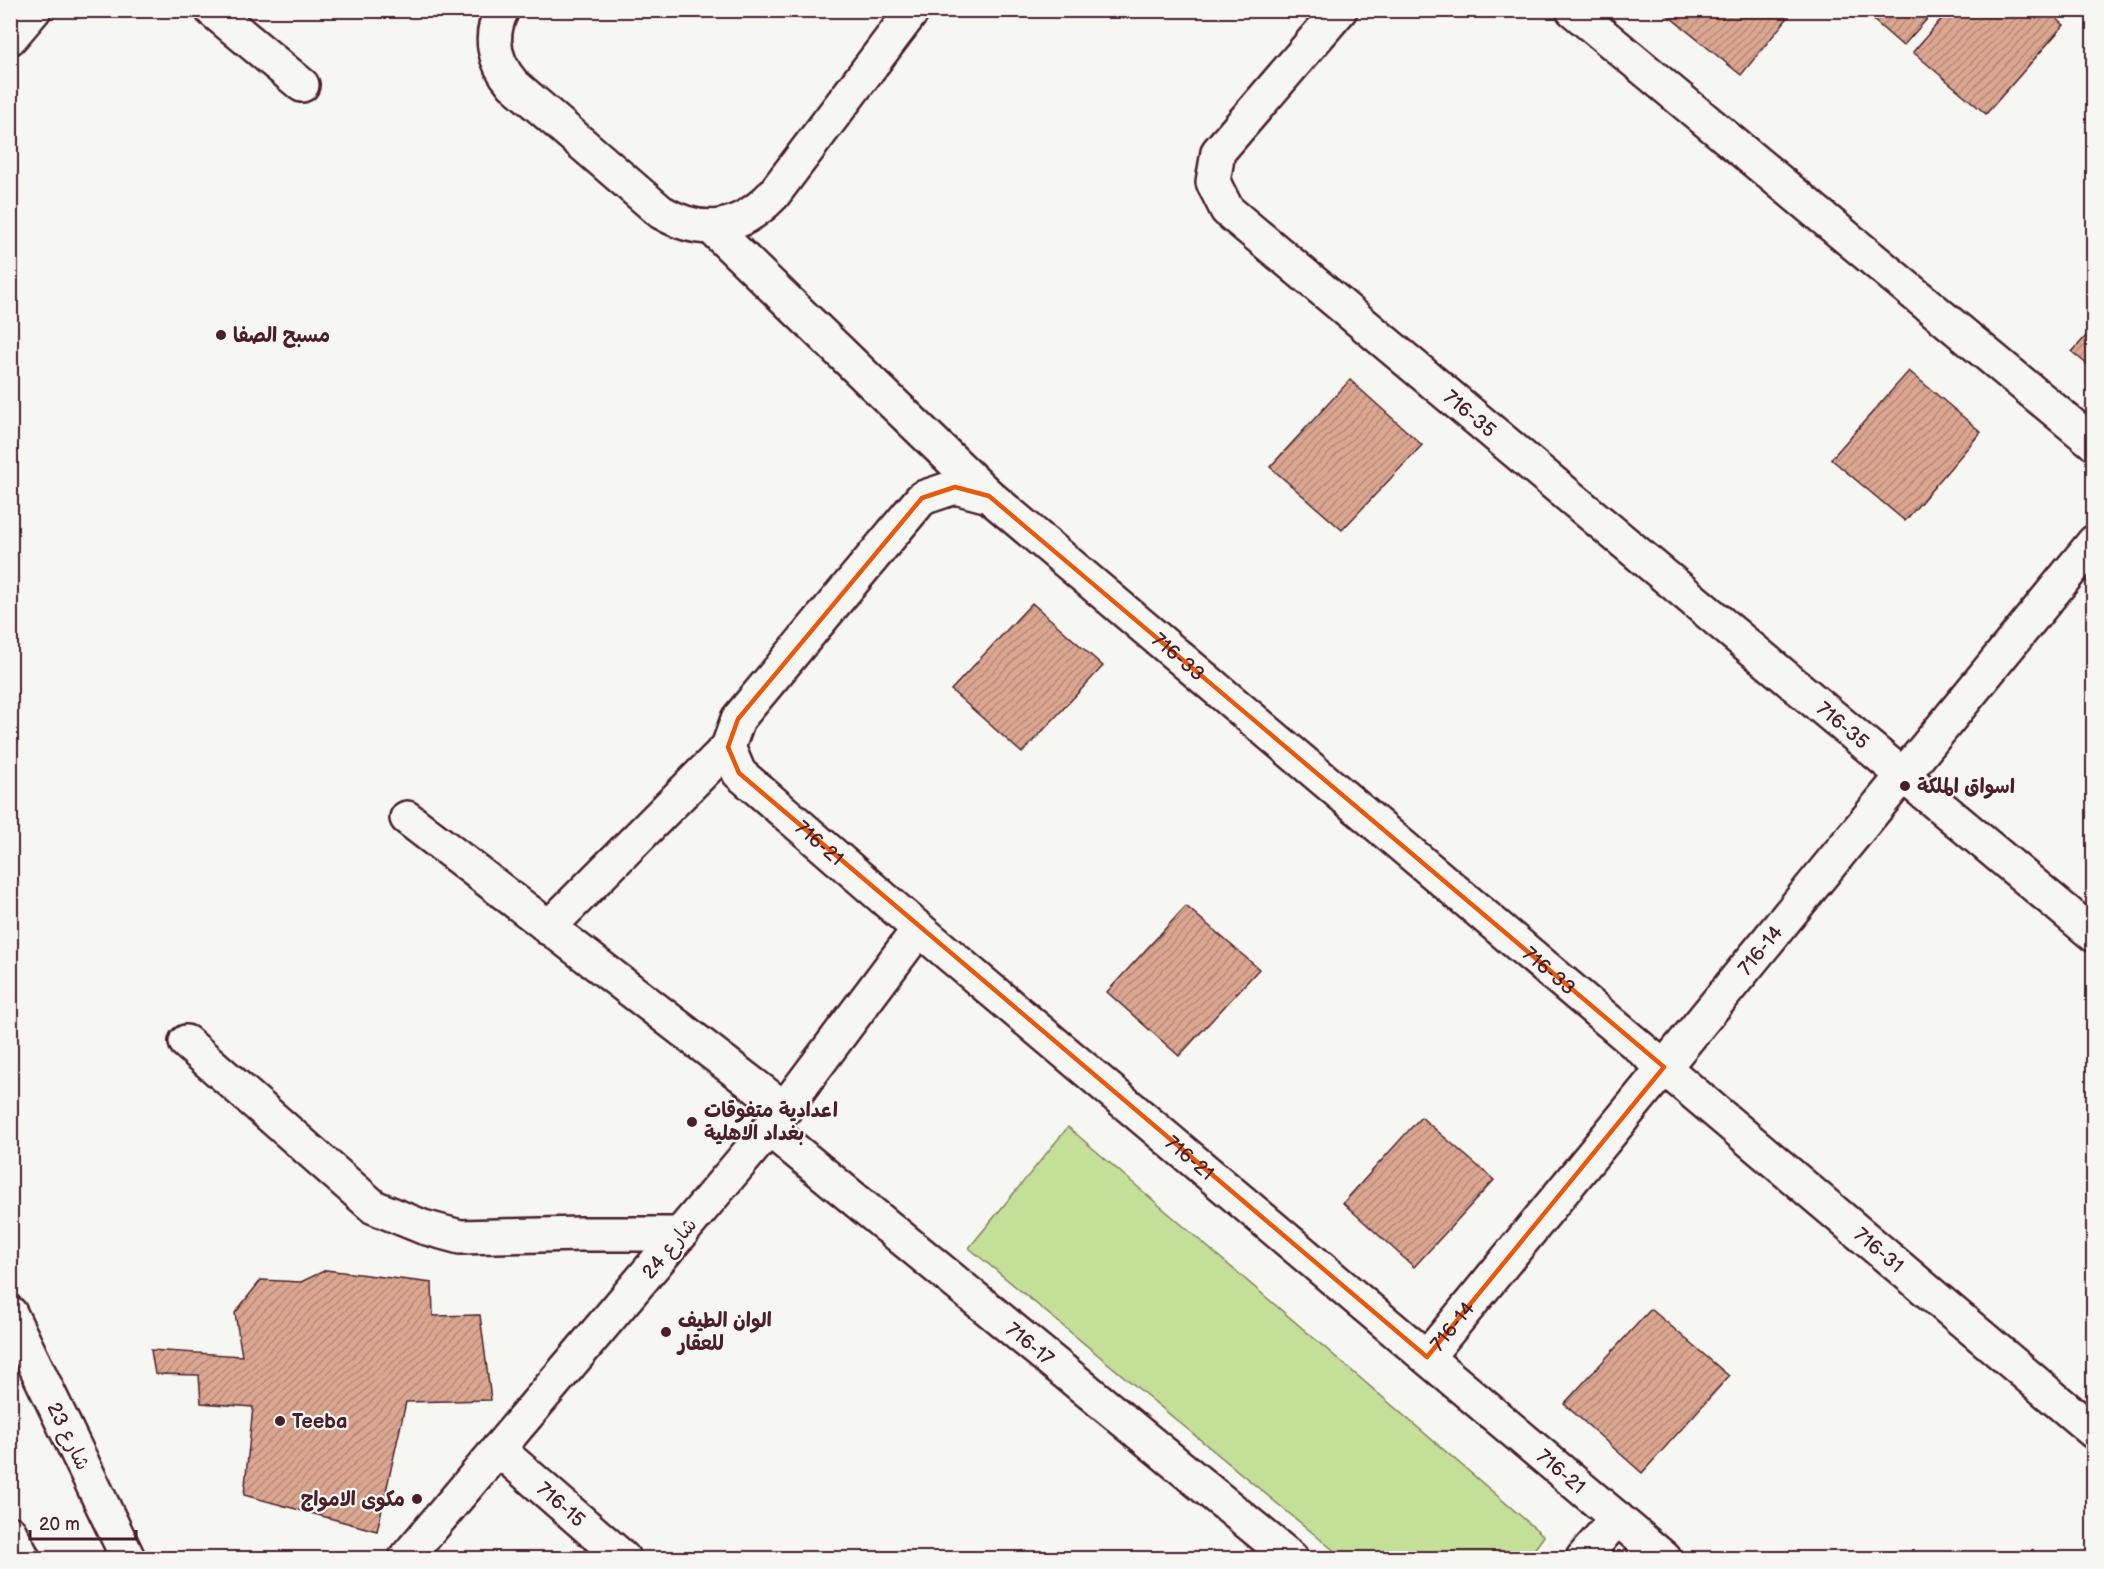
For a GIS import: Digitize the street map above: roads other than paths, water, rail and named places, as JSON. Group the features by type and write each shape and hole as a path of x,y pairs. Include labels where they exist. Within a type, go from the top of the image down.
{"street":[{"path":"10,38 34,10"},
{"path":"212,10 302,85"},
{"path":"502,10 494,33 494,47 503,73 513,84 661,212 676,221 693,226 711,227 729,225 745,218 773,195 913,10"},
{"name":"716-35","path":"1340,10 1218,152 1213,182 1227,210 1902,776"},
{"path":"1574,10 2094,443"},
{"path":"711,227 989,496"},
{"name":"716-33","path":"728,747 738,719 922,498 955,487 989,496 1664,1067"},
{"name":"716-14","path":"1427,1358 2094,542"},
{"path":"548,928 728,747"},
{"name":"716-21","path":"728,747 739,773 919,929 1664,1558"},
{"path":"1902,776 2094,935"},
{"name":"716-17","path":"407,818 548,928 777,1119 1291,1558"},
{"name":"شارع 24","path":"406,1558 777,1119 919,929"},
{"path":"186,1042 374,1207 423,1227 460,1237 681,1234"},
{"name":"716-31","path":"1664,1067 2094,1431"},
{"name":"شارع 23","path":"10,1313 128,1558"},
{"name":"716-15","path":"498,1449 623,1558"},
{"path":"1583,1558 1617,1518"},
{"path":"10,1533 23,1558"}],"place":[{"name":"مسبح الصفا","path":"221,335"},
{"name":"اسواق الملكة","path":"1905,786"},
{"name":"اعدادية متفوقات بغداد الاهلية","path":"692,1122"},
{"name":"الوان الطيف للعقار","path":"666,1332"},
{"name":"Teeba","path":"280,1421"},
{"name":"مكوى الامواج","path":"417,1499"}]}
